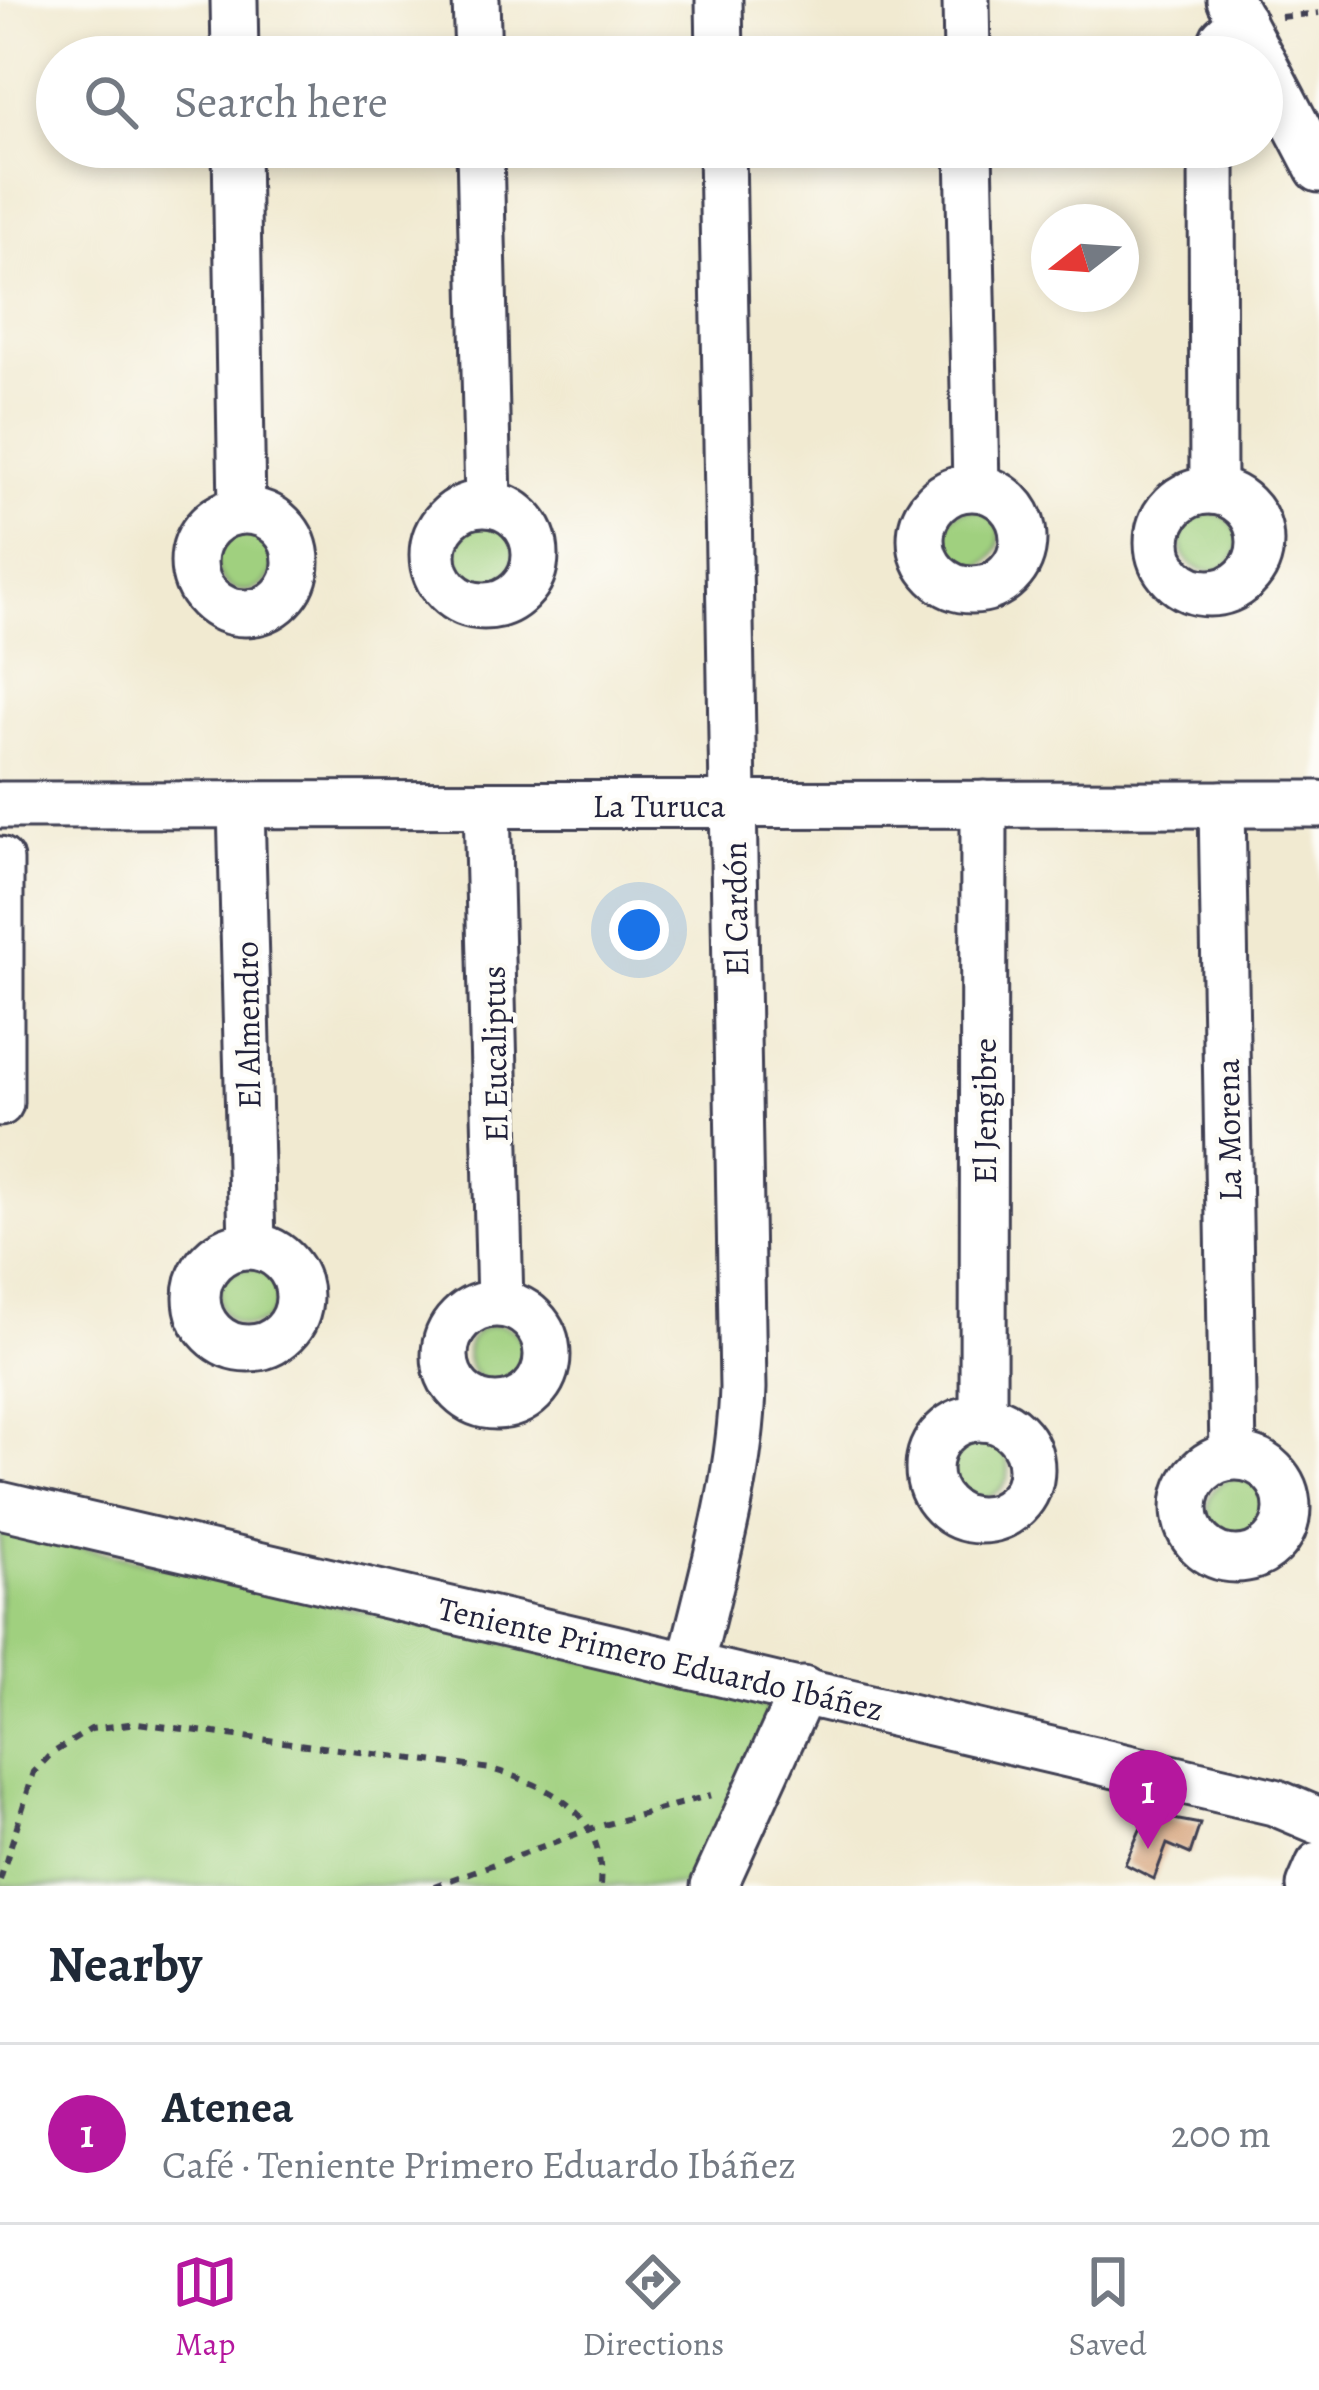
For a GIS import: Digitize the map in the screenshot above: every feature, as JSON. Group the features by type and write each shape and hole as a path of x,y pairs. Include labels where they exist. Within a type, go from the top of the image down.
{"street":[{"path":"234,0 235,36"},
{"path":"476,0 477,36"},
{"path":"719,0 720,36"},
{"path":"966,0 967,36"},
{"path":"1283,109 1319,170"},
{"path":"236,168 242,510"},
{"path":"480,168 488,503"},
{"name":"El Cardón","path":"690,1666 736,1470 743,1388 722,168"},
{"path":"969,168 976,488"},
{"path":"1212,168 1214,490"},
{"name":"La Morena","path":"1222,804 1233,1456"},
{"name":"La Turuca","path":"0,805 1319,804"},
{"name":"El Almendro","path":"241,805 252,1246"},
{"name":"El Eucaliptus","path":"488,805 500,1303"},
{"name":"El Jengibre","path":"983,1418 984,805"},
{"path":"0,860 0,1103"},
{"name":"Teniente Primero Eduardo Ibáñez","path":"0,1505 1274,1802 1319,1821"},
{"path":"714,1886 802,1690"},
{"path":"1310,1886 1319,1865"}],"path":[{"path":"0,1880 34,1772 51,1754 91,1729 137,1723 491,1769 552,1792 574,1810 590,1829 602,1865 600,1886"},
{"path":"434,1886 590,1829 761,1782"}],"green space":[{"path":"971,509 991,518 1000,538 991,558 971,567 951,558 942,538 951,518"},
{"path":"1210,513 1230,522 1239,542 1230,562 1210,571 1190,562 1181,542 1190,522"},
{"path":"486,524 506,533 515,553 506,573 486,582 466,573 457,553 466,533"},
{"path":"245,533 265,542 274,562 265,582 245,591 225,582 216,562 225,542"},
{"path":"248,1268 268,1277 277,1297 268,1317 248,1326 228,1317 219,1297 228,1277"},
{"path":"496,1325 516,1334 525,1354 516,1374 496,1383 476,1374 467,1354 476,1334"},
{"path":"980,1440 1000,1449 1009,1469 1000,1489 980,1498 960,1489 951,1469 960,1449"},
{"path":"1237,1478 1257,1487 1266,1507 1257,1527 1237,1536 1217,1527 1208,1507 1217,1487"},
{"path":"0,1529 739,1695 768,1711 766,1730 695,1886 0,1886"}],"building":[{"path":"1147,1814 1200,1824 1190,1854 1167,1844 1154,1879 1125,1864"}],"place":[{"name":"Atenea","path":"1148,1849"}]}
